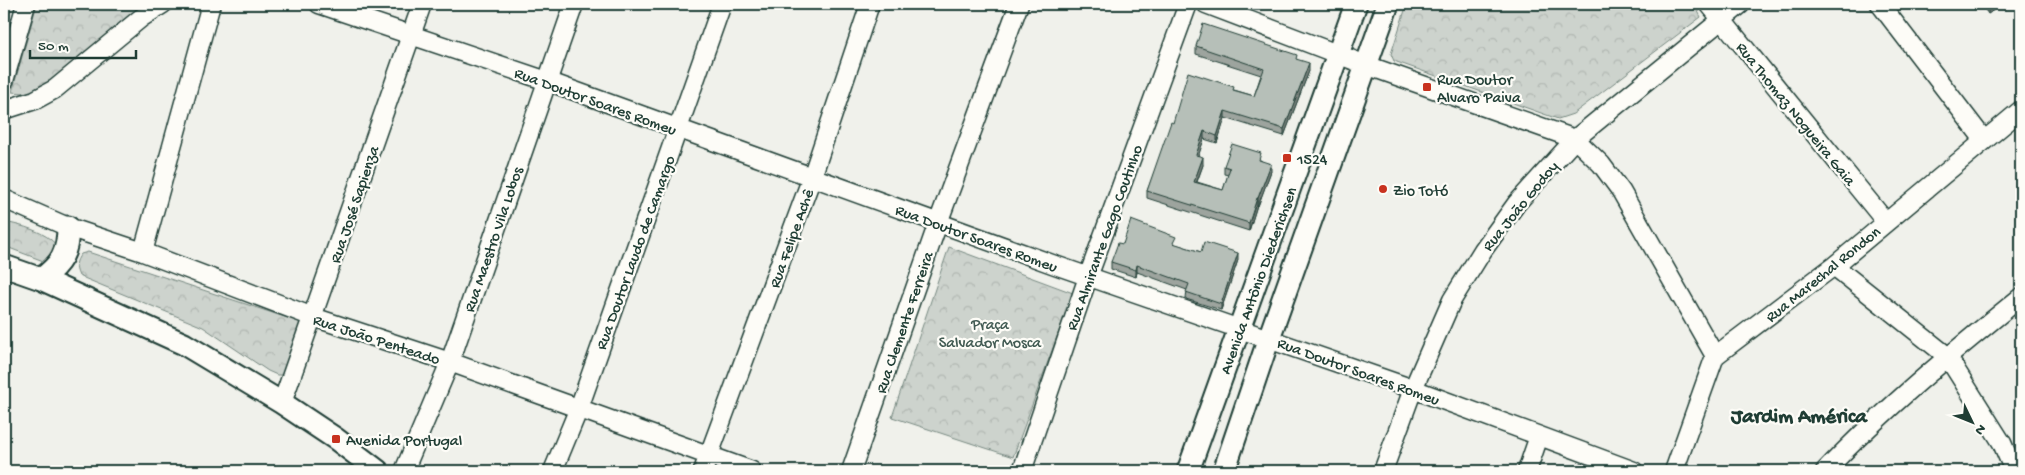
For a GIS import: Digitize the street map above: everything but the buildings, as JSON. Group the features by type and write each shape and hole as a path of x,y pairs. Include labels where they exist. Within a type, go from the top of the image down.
{"main road":[{"name":"Avenida Antônio Diederichsen","path":"1188,471 1356,4"},
{"name":"Avenida Antônio Diederichsen","path":"1224,471 1269,338 1388,4"},
{"path":"41,279 54,269 63,256 68,242 68,227"},
{"path":"4,266 41,279 184,344 282,403 378,471"}],"street":[{"path":"4,80 26,4"},
{"path":"4,110 35,100 55,88 142,18 163,4"},
{"path":"143,252 211,4"},
{"name":"Rua Doutor Soares Romeu","path":"319,4 547,81 1088,277 1412,388 1634,471"},
{"name":"Rua José Sapienza","path":"282,403 314,317 422,4"},
{"name":"Rua Maestro Vila Lobos","path":"404,471 450,362 574,4"},
{"name":"Rua Doutor Laudo de Camargo","path":"553,471 579,408 722,4"},
{"name":"Rua Felipe Achê","path":"706,464 812,177 870,4"},
{"name":"Rua Clemente Ferreira","path":"850,471 938,222 1019,4"},
{"name":"Rua Almirante Gago Coutinho","path":"1022,471 1088,277 1188,4"},
{"path":"1206,4 1366,65 1575,139 1601,164 1621,191 1715,356 1674,471"},
{"name":"Rua Thomaz Nogueira Gaia","path":"1710,4 1885,222"},
{"name":"Rua João Godoy","path":"1383,471 1412,388 1452,300 1483,250 1517,203 1575,139 1721,18 1741,4"},
{"path":"1880,4 1984,140"},
{"name":"Rua Marechal Rondon","path":"1715,356 1834,266 2021,110"},
{"name":"Rua João Penteado","path":"4,199 68,227 143,252 314,317 450,362 579,408 706,464 752,471"},
{"path":"1834,266 1946,356 2002,443 2014,471"},
{"path":"1825,471 1946,356 2021,297"},
{"path":"1527,471 1539,436"}],"green space":[{"path":"37,4 143,4 35,94 12,92"},
{"path":"1407,4 1694,4 1701,17 1573,114 1558,119 1394,61 1391,54"},
{"path":"4,222 26,227 40,233 53,241 57,246 46,262 4,246"},
{"name":"Praça Salvador Mosca","path":"949,247 1073,293 1013,457 892,417"},
{"path":"88,252 303,323 284,375 277,375 268,371 203,327 79,276 76,267 77,262 81,254"}],"place":[{"name":"Rua Doutor Alvaro Paiva","path":"1427,87"},
{"name":"1524","path":"1287,158"},
{"name":"Zio Totó","path":"1383,189"},
{"name":"Avenida Portugal","path":"336,439"}],"district":[{"name":"Jardim América","path":"1799,415"}]}
